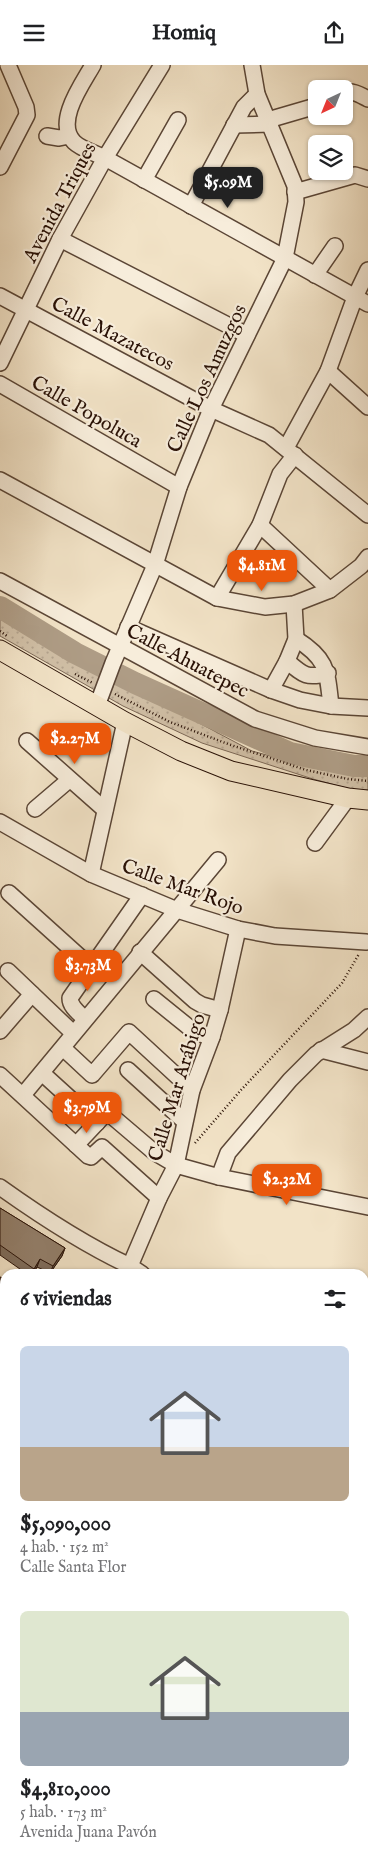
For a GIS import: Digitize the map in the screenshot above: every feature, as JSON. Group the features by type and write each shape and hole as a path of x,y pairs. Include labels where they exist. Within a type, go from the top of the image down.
{"main road":[{"path":"4,643 97,706 181,751 231,771 348,798 368,800"}],"street":[{"path":"0,167 27,115 26,107 8,65"},
{"path":"93,65 73,98 67,125 69,136 75,143 361,300"},
{"name":"Avenida Triques","path":"0,363 60,239 105,158 162,65"},
{"name":"Calle Los Amuzgos","path":"97,706 103,687 155,565 179,487 211,409 285,258 294,218 295,186 257,94 252,65"},
{"path":"353,92 368,99"},
{"path":"191,206 244,107 257,94"},
{"path":"234,125 269,122 308,110"},
{"path":"144,180 178,120"},
{"path":"46,136 59,138 69,136"},
{"path":"295,192 362,177"},
{"path":"60,239 247,335"},
{"path":"315,275 335,246"},
{"path":"217,598 260,525 280,474 361,300 368,270"},
{"name":"Calle Mazatecos","path":"0,296 211,409 269,435 368,515"},
{"path":"328,371 368,407"},
{"name":"Calle Popoluca","path":"0,384 179,487"},
{"path":"0,480 217,598 265,607 294,604 330,590 366,566"},
{"path":"260,525 330,590"},
{"name":"Calle Ahuatepec","path":"0,581 255,719 315,738 368,747"},
{"path":"271,690 287,661 296,639 294,604"},
{"path":"128,627 271,690 300,700 331,706 368,708"},
{"path":"296,639 310,648 319,657 328,673 331,706"},
{"path":"287,661 306,675 314,677 328,673"},
{"path":"91,874 125,722"},
{"path":"27,741 105,810"},
{"path":"36,809 69,780"},
{"path":"315,843 348,798"},
{"name":"Calle Mar Rojo","path":"0,822 91,874 177,910 238,929 275,936 366,942"},
{"path":"24,1095 73,1033 218,860"},
{"path":"9,893 90,967"},
{"path":"85,1019 73,1007 70,998 142,895"},
{"name":"Calle Mar Arábigo","path":"136,1269 159,1198 176,1165 192,1090 220,1010 238,929"},
{"path":"140,952 195,1001 220,1010"},
{"path":"8,971 73,1033"},
{"path":"0,1031 32,994"},
{"path":"154,999 196,1033 212,1037"},
{"path":"216,1176 228,1153 290,1080 321,1050 354,1030 368,1017"},
{"path":"63,1048 92,1075 130,1032 192,1090"},
{"path":"321,1050 368,1062"},
{"path":"128,1070 184,1121"},
{"path":"42,1073 102,1117 176,1165 216,1176 368,1207"},
{"path":"0,1075 24,1095 88,1156 91,1157 102,1147 159,1198"},
{"path":"76,1145 102,1117"},
{"path":"0,1187 60,1229 134,1269"}],"path":[{"path":"0,631 4,643"},
{"path":"74,673 170,722 228,744 306,770 348,779 368,781"},
{"path":"195,1143 342,983 366,942"}],"shaded area":[{"path":"0,619 44,645 133,688 252,751 322,770 368,772 368,790 354,790 313,779 202,743 123,706 0,636"}],"building":[{"path":"0,1208 65,1248 53,1266 40,1259 34,1269 0,1245"}],"waterway":[{"path":"0,607 75,653 135,683 290,753 354,766 368,766"}]}
